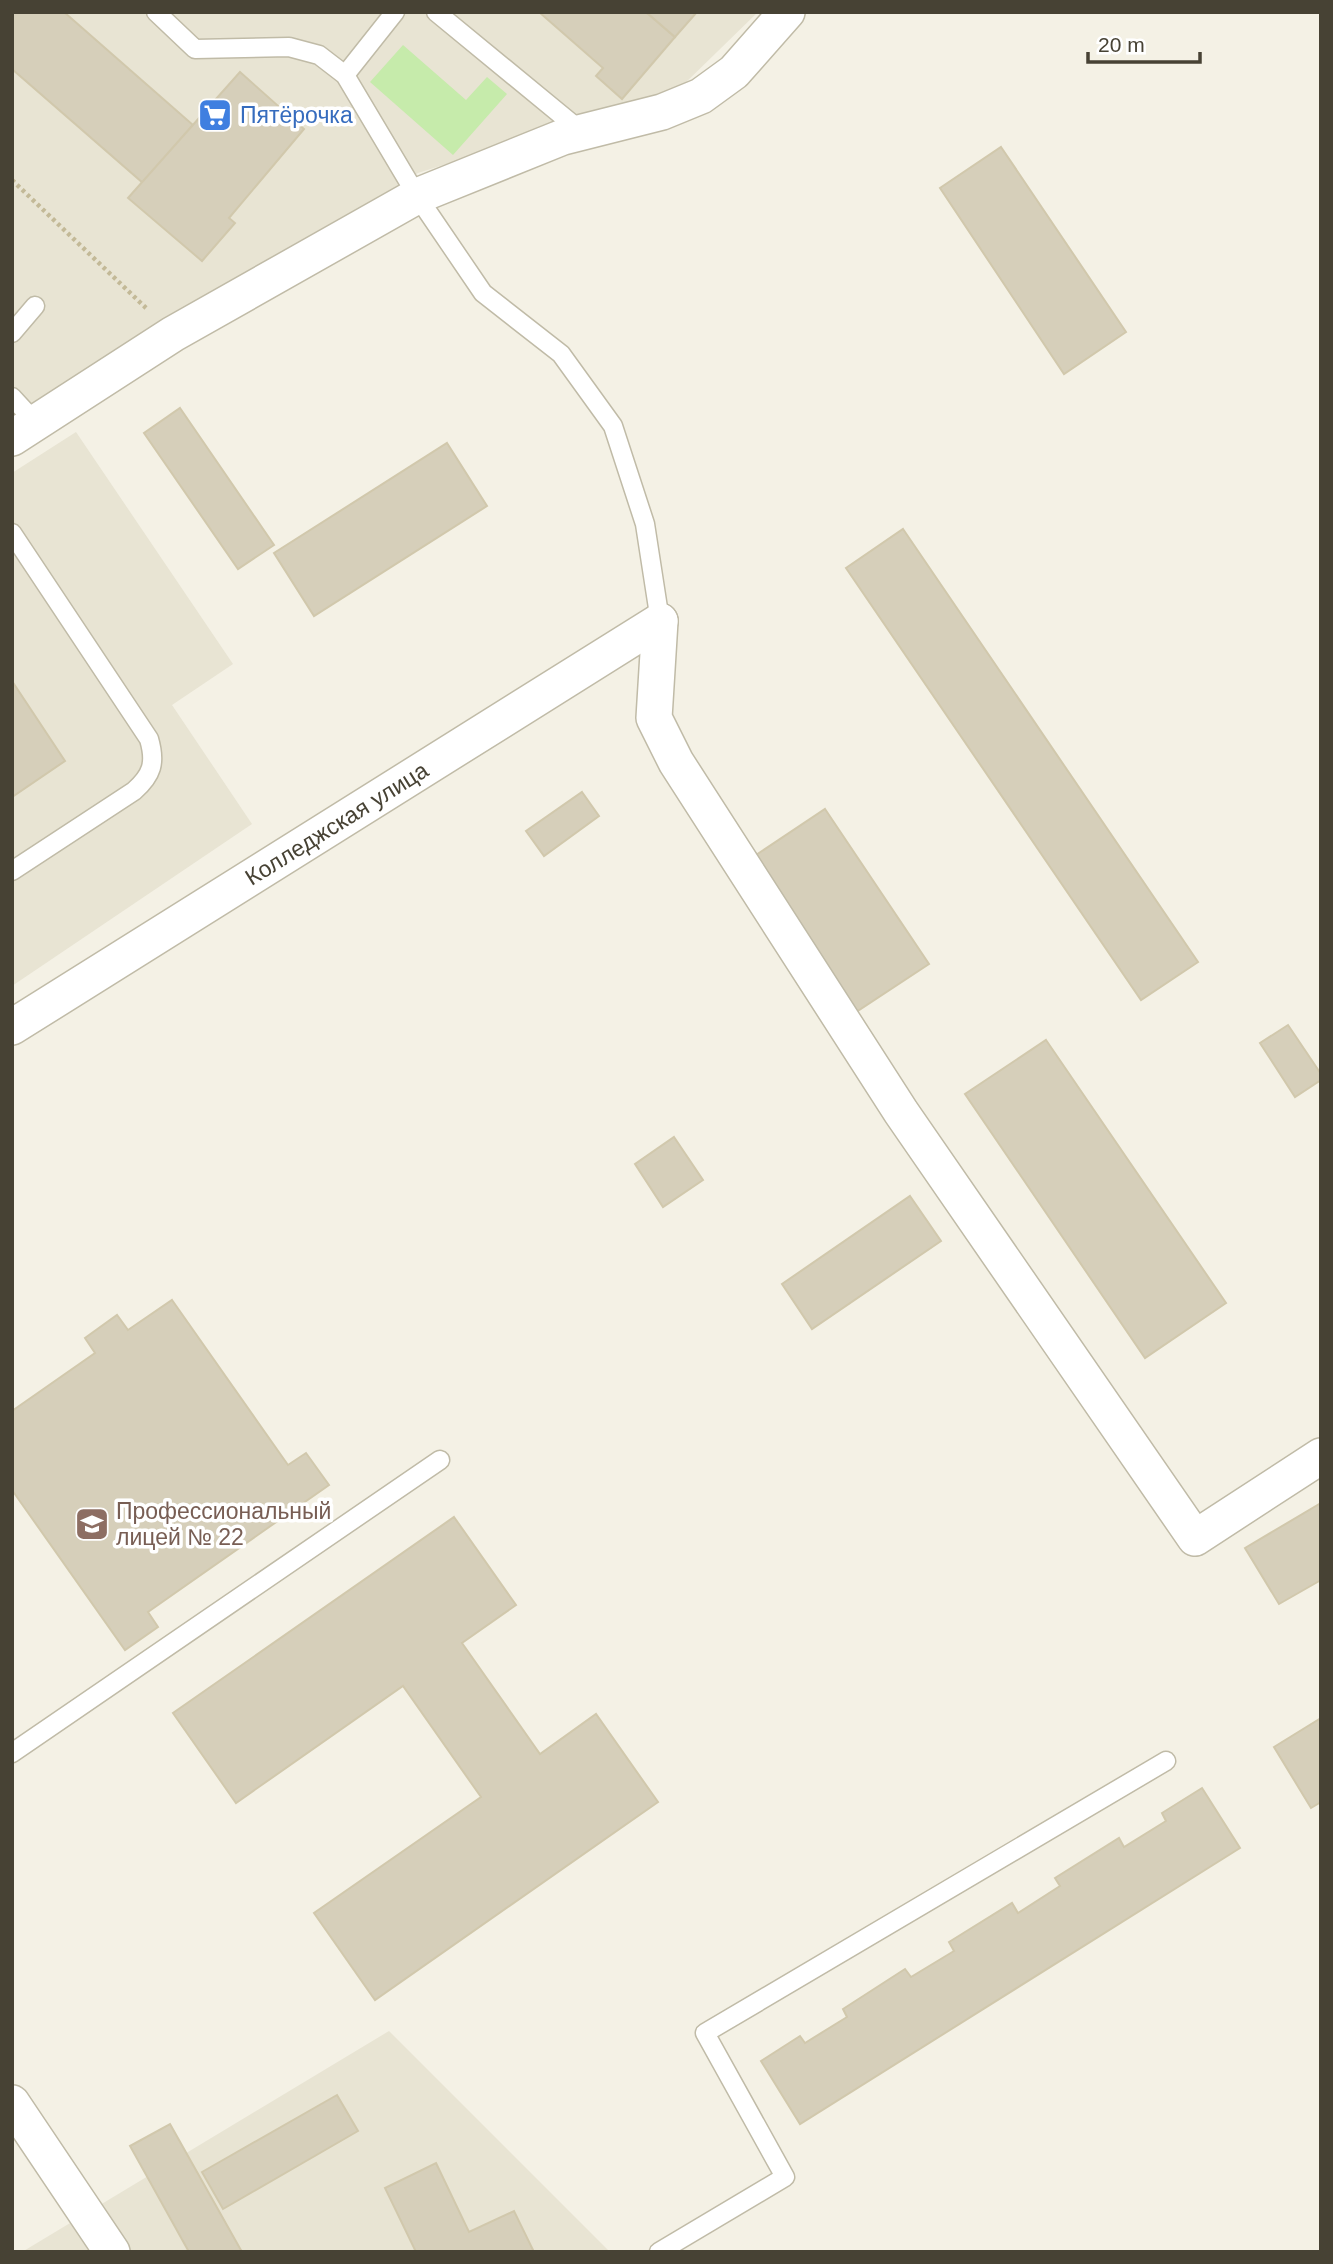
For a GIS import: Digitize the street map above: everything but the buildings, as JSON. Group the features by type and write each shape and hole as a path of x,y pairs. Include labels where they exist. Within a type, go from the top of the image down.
{"street":[{"path":"24,430 173,334 417,197 582,132 662,112 701,96 734,72 788,12"},
{"path":"660,621 654,718 676,762 901,1112 1195,1538 1321,1456"},
{"name":"Колледжская улица","path":"12,1027 660,621"},
{"path":"12,2104 111,2252"}],"lane":[{"path":"156,12 195,49 289,47 319,55 345,75 417,197 483,293 561,354 613,426 645,524 660,621"},
{"path":"345,75 396,12"},
{"path":"436,12 582,132"},
{"path":"12,332 35,306"},
{"path":"12,397 24,430"},
{"path":"12,533 149,739 154,756 149,777 134,791 12,871"},
{"path":"12,1753 440,1460"},
{"path":"659,2252 785,2177 705,2033 1166,1761"}],"path":[{"path":"12,180 173,334"}],"shaded area":[{"path":"12,12 758,12 677,91 418,173 12,423"},
{"path":"76,432 233,664 172,705 252,824 12,986 12,473"},
{"path":"389,2031 610,2252 22,2252"}],"green space":[{"path":"403,45 466,100 487,77 507,94 453,155 370,82"}],"place":[{"name":"Пятёрочка","path":"215,115"},
{"name":"Профессиональный лицей № 22","path":"92,1524"}]}
